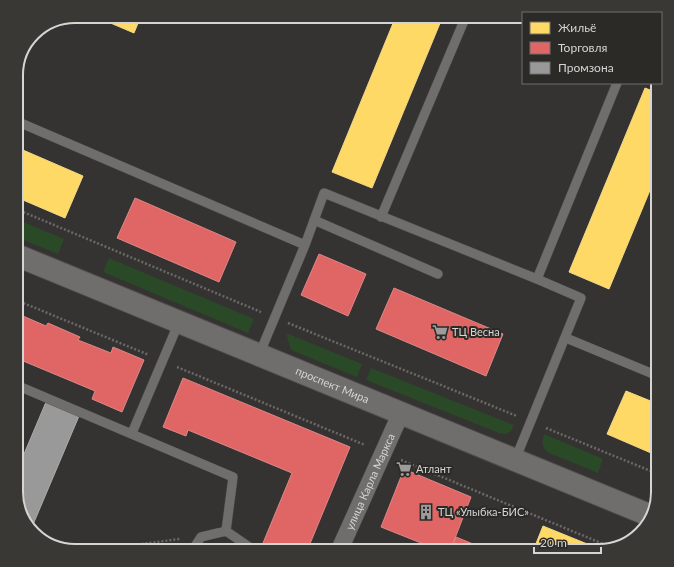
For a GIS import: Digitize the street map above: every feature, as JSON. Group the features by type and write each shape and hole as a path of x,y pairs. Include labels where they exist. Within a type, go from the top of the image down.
{"main road":[{"name":"проспект Мира","path":"23,258 646,514"}],"street":[{"name":"улица Карла Маркса","path":"342,544 401,413"}],"lane":[{"path":"381,217 463,23"},
{"path":"537,279 617,84"},
{"path":"23,124 305,245"},
{"path":"258,355 305,245 324,194 537,279 582,298 515,460"},
{"path":"314,220 438,274"},
{"path":"132,433 179,322"},
{"path":"566,338 651,373"},
{"path":"23,388 233,477 226,531"},
{"path":"196,544 200,537 226,531 245,544"}],"path":[{"path":"23,212 274,317 651,471"},
{"path":"23,303 603,544"},
{"path":"143,544 200,537"}],"green space":[{"path":"23,222 64,239 58,254 23,240"},
{"path":"109,258 254,319 248,333 103,272"},
{"path":"286,333 362,364 357,377 291,350"},
{"path":"371,368 514,425 511,431 506,434 499,433 366,380"},
{"path":"544,434 603,459 598,473 549,453 543,445"}],"building: Жильё":[{"path":"110,23 138,23 134,33"},
{"path":"393,23 440,23 372,188 332,172"},
{"path":"645,88 651,90 651,188 609,289 569,272"},
{"path":"23,150 83,176 65,218 23,200"},
{"path":"626,391 651,401 651,453 607,434"},
{"path":"543,526 587,544 536,544"}],"building: Торговля":[{"path":"135,198 236,242 219,282 117,238"},
{"path":"319,254 366,274 348,316 301,295"},
{"name":"ТЦ Весна","path":"394,288 503,334 486,376 376,329"},
{"path":"23,316 46,326 48,323 80,337 78,340 111,353 113,347 144,360 122,412 92,399 95,391 23,361"},
{"path":"183,378 350,447 310,544 266,544 263,543 292,473 188,430 186,436 163,427"},
{"name":"ТЦ «Улыбка-БИС»","path":"404,469 471,497 453,544 424,544 381,527"},
{"path":"456,537 473,544 453,544"}],"building: Промзона":[{"path":"46,402 79,416 34,523 28,515 23,495 23,456"}],"place":[{"name":"ТЦ Весна","path":"440,332"},
{"name":"Атлант","path":"404,469"},
{"name":"ТЦ «Улыбка-БИС»","path":"426,512"}]}
